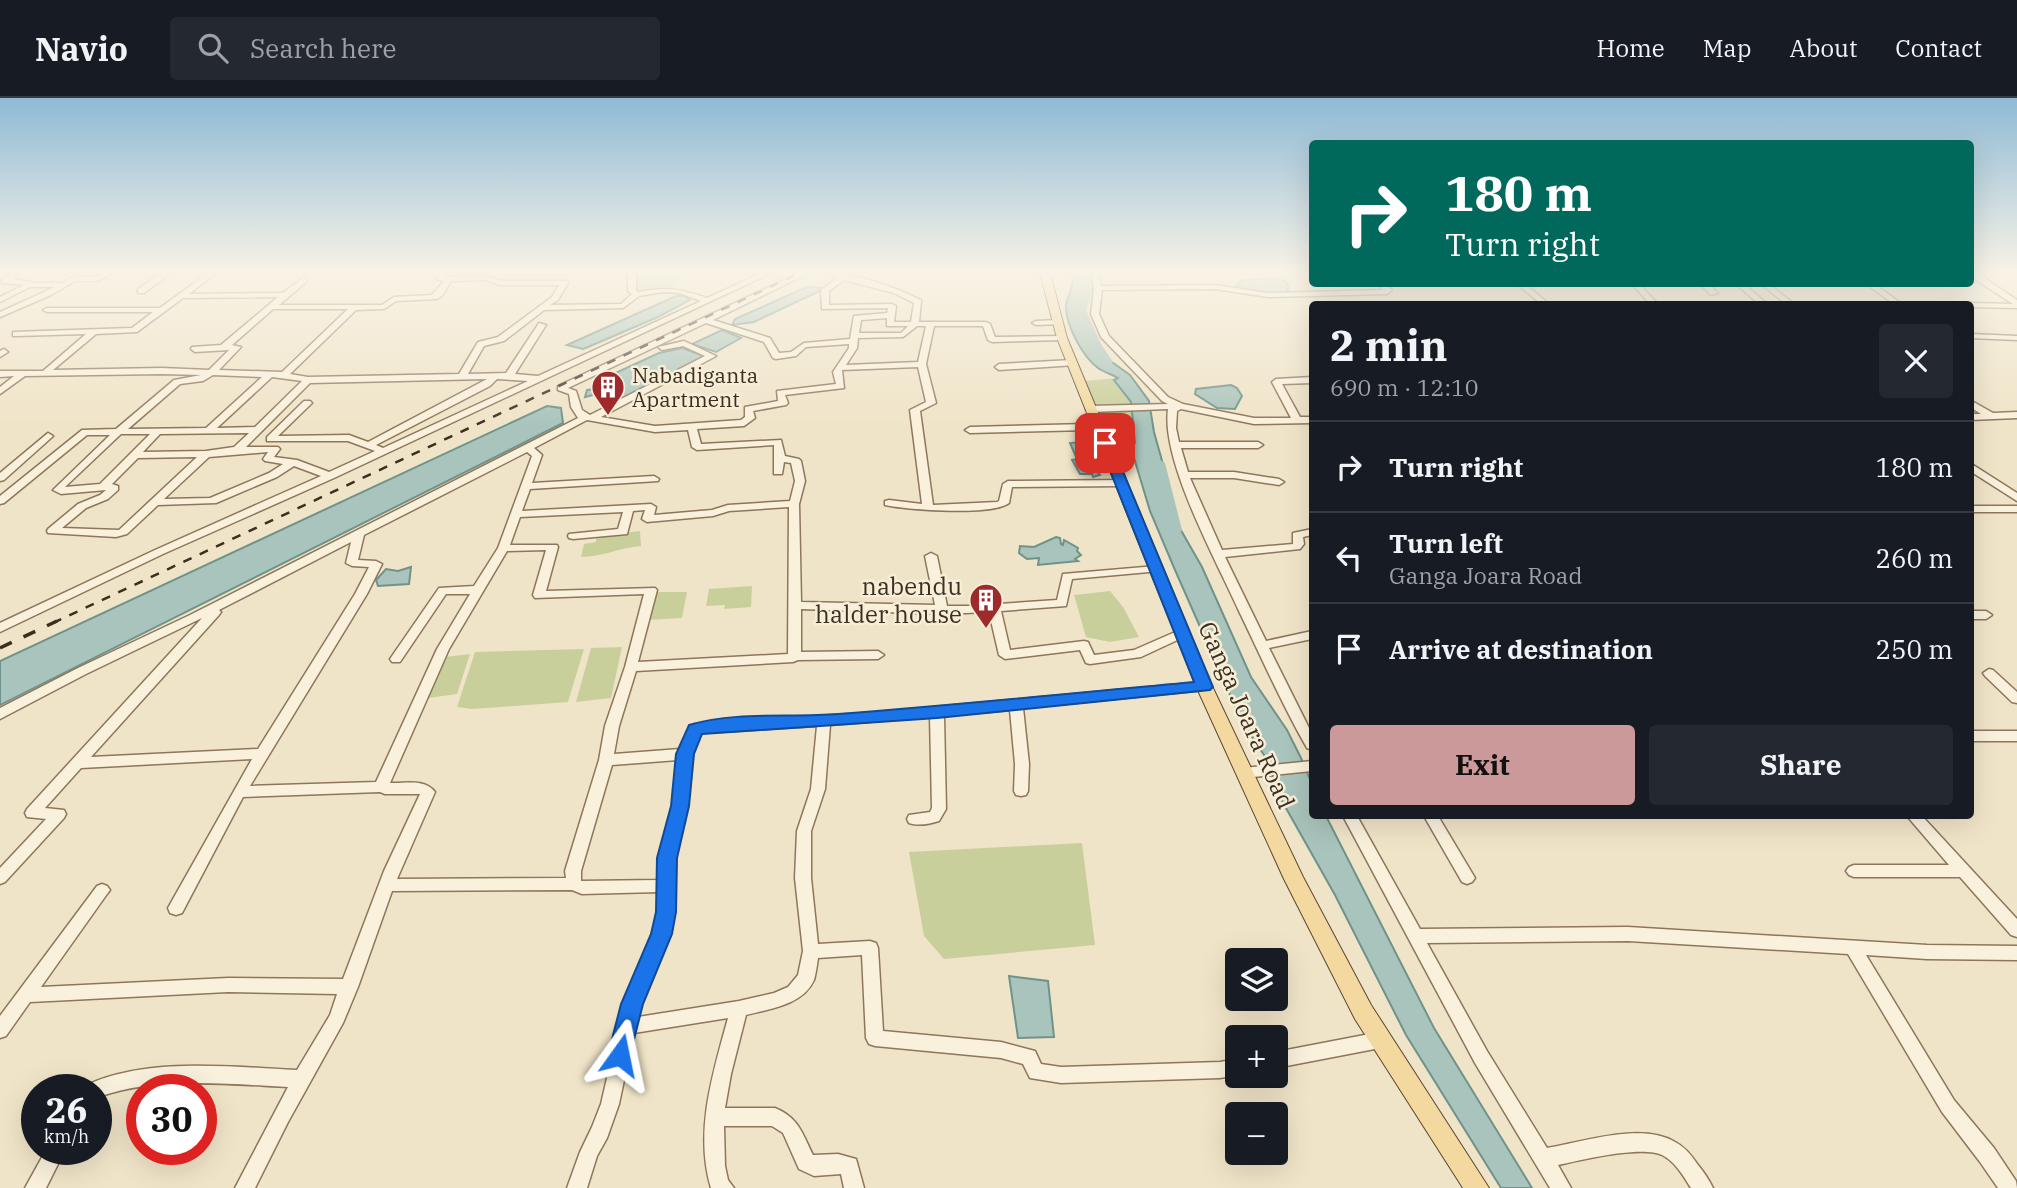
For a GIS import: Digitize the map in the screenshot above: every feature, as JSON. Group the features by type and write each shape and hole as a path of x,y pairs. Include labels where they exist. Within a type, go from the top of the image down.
{"main road":[{"name":"Ganga Joara Road","path":"1058,324 1204,687 1244,773 1327,944 1380,1041 1477,1188"}],"street":[{"path":"16,334 134,330 143,324"},
{"path":"223,348 252,324"},
{"path":"284,375 339,324"},
{"path":"461,378 481,344 501,339 521,324"},
{"path":"0,628 235,505 330,476 658,324"},
{"path":"573,393 561,388 698,324"},
{"path":"718,324 767,340 776,356 793,354 804,345 904,335 914,325"},
{"path":"0,714 82,671 223,604 528,447 588,418 712,356 684,343 670,344 609,369 578,387 573,393 574,406 579,414 588,418 655,429 748,421 748,410 783,403 780,393 838,387 841,384 837,377 855,339 856,324"},
{"path":"890,324 986,324 992,340 1060,330"},
{"path":"1039,324 1060,330"},
{"path":"1099,324 1105,337 1156,390 1180,407"},
{"path":"928,508 915,410 931,403 922,364 930,325"},
{"path":"509,376 542,326"},
{"path":"46,372 93,332"},
{"path":"1974,336 2017,338"},
{"path":"195,349 237,348 212,372 198,380 177,382 118,432 58,490 114,488 104,497 82,506 52,531 120,534 206,454"},
{"path":"999,367 1072,363"},
{"path":"840,368 922,364"},
{"path":"0,374 212,372 284,375 308,380 495,376 540,379"},
{"path":"0,391 24,373"},
{"path":"211,428 270,374"},
{"path":"369,445 445,408 487,384 495,376"},
{"path":"237,450 308,380"},
{"path":"1297,421 1276,382 1309,380"},
{"path":"307,403 270,439 336,437 383,451"},
{"path":"1974,405 1992,416"},
{"path":"970,430 1089,427 1094,416 1125,408 1158,407 1180,407 1254,421 1309,420"},
{"path":"1180,407 1172,410 1170,420 1185,475 1217,554 1309,740"},
{"path":"1974,417 2017,415"},
{"path":"692,427 697,447 778,442 778,472"},
{"path":"0,501 82,433 211,428 256,430"},
{"path":"102,488 159,430"},
{"path":"0,478 48,436"},
{"path":"1175,445 1258,445"},
{"path":"383,787 443,649 503,548 537,455 528,447"},
{"path":"135,455 275,449 268,459 294,462 330,476"},
{"path":"780,458 794,459 799,464 800,487 794,505 794,656"},
{"path":"157,502 235,505 294,462"},
{"path":"1974,469 2017,498"},
{"path":"1185,475 1234,475 1279,482"},
{"path":"526,485 654,479"},
{"path":"888,502 928,508 998,505 1004,502 1008,484 1121,484"},
{"path":"516,514 651,507 647,519 713,513 728,508 794,505"},
{"path":"573,537 622,532 629,509"},
{"path":"1974,509 2017,509"},
{"path":"176,908 239,792 361,594 376,564 352,563 359,533"},
{"path":"1217,554 1296,547 1299,544 1297,535 1309,533"},
{"path":"503,548 553,547 539,596 651,590 612,726 606,760 573,871 574,884"},
{"path":"931,556 942,610"},
{"path":"795,604 942,610 1062,603 1066,576 1156,569"},
{"path":"396,659 443,590 476,590"},
{"path":"0,878 59,814 32,813 223,604"},
{"path":"994,608 1005,655 1084,645 1090,660 1137,654 1182,633"},
{"path":"1974,615 1986,615"},
{"path":"1262,646 1309,636"},
{"path":"631,667 794,656 878,655"},
{"path":"1989,673 2017,699"},
{"path":"577,1188 610,1104 625,1027 662,934 667,858 680,806 685,754 695,729 762,722 824,721 937,712 1204,687"},
{"path":"1016,704 1022,764 1021,791"},
{"path":"914,819 934,817 939,809 937,712"},
{"path":"625,1027 739,1009 794,992 806,978 811,951 803,878 804,831 818,789 824,721"},
{"path":"1974,735 2017,736"},
{"path":"76,763 263,754"},
{"path":"606,760 685,754"},
{"path":"1244,773 1309,766"},
{"path":"239,792 383,787 421,788 428,792 387,885 350,987 317,1056 302,1079 245,1188"},
{"path":"1352,819 1481,1057 1561,1188"},
{"path":"1433,819 1466,878"},
{"path":"1917,819 2017,930"},
{"path":"1854,871 1965,871"},
{"path":"387,885 574,884 582,888 667,886"},
{"path":"0,1030 102,890"},
{"path":"1414,936 1628,933 1853,948 2017,953"},
{"path":"811,951 870,948 874,1038 1001,1050 1029,1057 1037,1072 1061,1075 1225,1069"},
{"path":"1853,948 1948,1106 2009,1188"},
{"path":"27,995 228,985 350,987"},
{"path":"724,1188 720,1186 714,1167 713,1140 739,1009"},
{"path":"1288,1058 1380,1041"},
{"path":"112,1082 136,1077 302,1079"},
{"path":"717,1117 775,1117 790,1127 806,1162 814,1166 849,1166 854,1188"},
{"path":"1542,1158 1645,1142 1663,1145 1679,1156 1703,1188"},
{"path":"35,1188 48,1165"}],"green space":[{"path":"1117,378 1134,394 1141,443 1116,447 1109,440 1084,381"},
{"path":"640,531 641,546 581,557 584,544 596,542 596,536"},
{"path":"752,586 751,607 724,609 725,605 706,606 709,589"},
{"path":"1110,591 1123,607 1139,637 1110,642 1086,637 1074,595"},
{"path":"654,592 687,592 682,618 647,620"},
{"path":"622,647 611,698 576,702 591,648"},
{"path":"584,649 568,702 472,709 457,707 475,652"},
{"path":"470,654 457,694 428,698 445,657"},
{"path":"1082,843 1095,945 944,959 924,936 909,852"}],"water":[{"path":"614,324 642,324 583,349 567,345"},
{"path":"1069,324 1083,324 1109,360 1130,375 1149,401 1164,468 1164,487 1170,511 1202,567 1251,677 1287,730 1301,758 1309,777 1309,819 1328,819 1434,1028 1532,1188 1501,1188 1406,1035 1335,895 1282,801 1264,755 1242,722 1175,570 1150,511 1131,448 1135,443 1131,402 1114,380 1118,378 1092,363"},
{"path":"722,330 741,338 716,352 692,344"},
{"path":"682,348 704,356 617,401 597,394 585,397 587,390 595,389 598,381 659,353"},
{"path":"1231,385 1237,388 1242,396 1235,409 1217,408 1195,394 1196,389"},
{"path":"547,406 561,408 563,423 0,705 0,661"},
{"path":"1081,442 1093,449 1091,450 1094,455 1088,458 1100,475 1093,477 1092,474 1080,474 1072,460 1077,459 1070,443"},
{"path":"1056,537 1060,538 1063,545 1064,540 1078,548 1077,551 1081,555 1075,559 1078,561 1038,565 1039,558 1027,559 1019,553 1020,546 1034,547"},
{"path":"411,567 409,584 378,586 376,580 386,569 398,571"},
{"path":"1009,976 1048,981 1054,1037 1018,1038"}],"waterway":[{"path":"1085,324 1093,344 1105,362"},
{"path":"1160,463 1177,530"}],"railway":[{"path":"53,623 691,324"},
{"path":"0,648 57,621"}],"place":[{"name":"Nabadiganta Apartment","path":"608,417"},
{"name":"nabendu halder house","path":"986,630"}],"route":[{"path":"620,1055 632,1004 662,934 666,912 667,858 680,806 685,754 695,729 762,722 824,721 937,712 1204,687 1105,443"}]}
